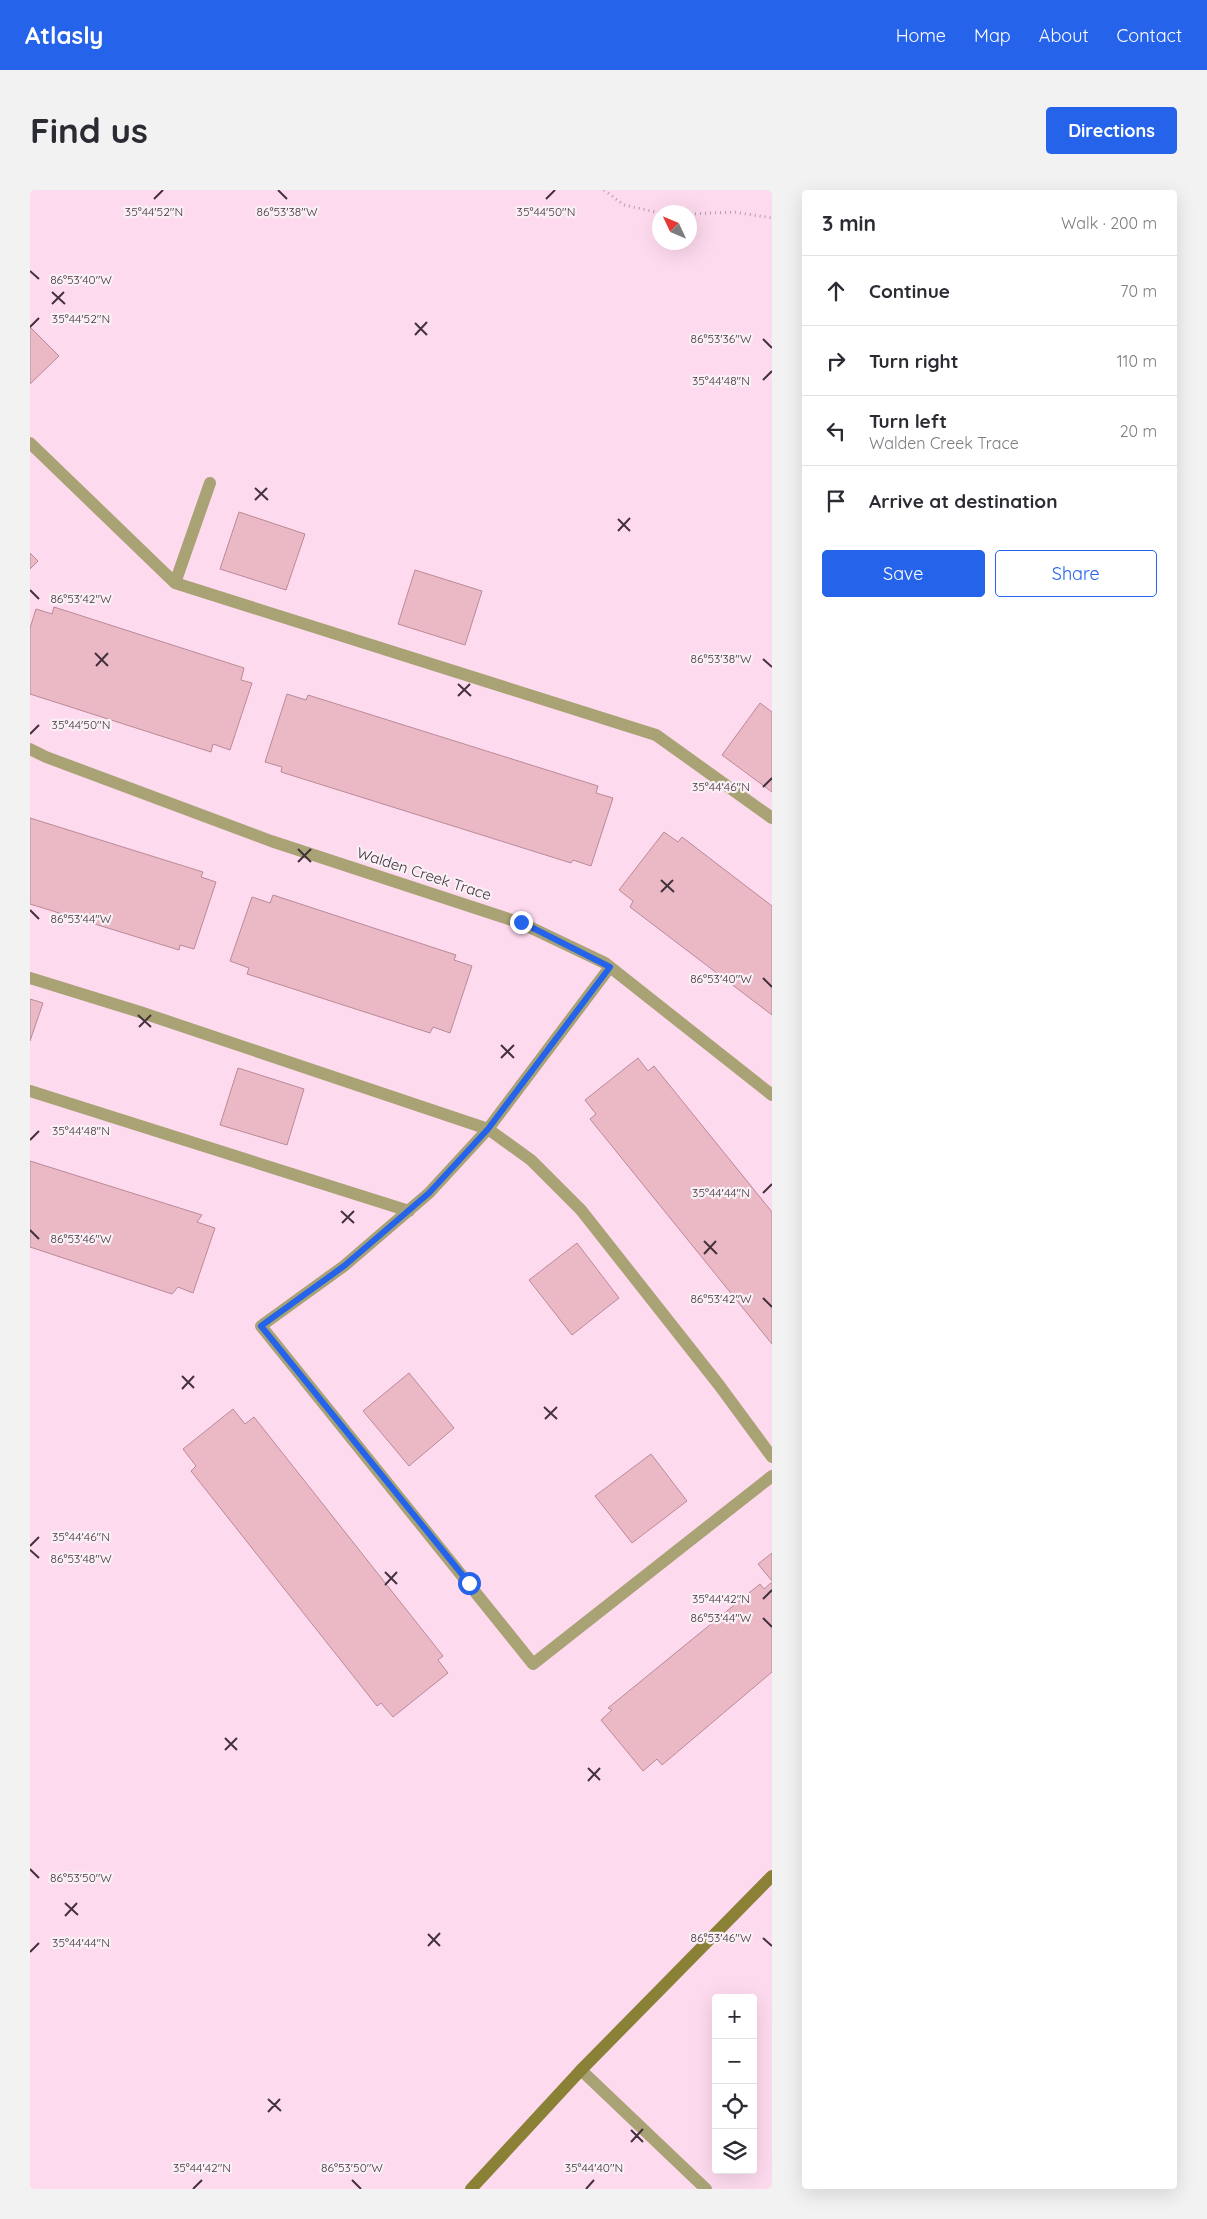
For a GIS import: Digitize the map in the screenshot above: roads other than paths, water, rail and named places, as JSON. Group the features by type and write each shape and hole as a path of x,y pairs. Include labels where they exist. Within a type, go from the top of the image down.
{"main road":[{"path":"472,2189 581,2070 772,1876"}],"street":[{"path":"30,443 174,583 656,735 772,818"},
{"path":"174,583 210,483"},
{"name":"Walden Creek Trace","path":"30,749 46,757 271,841 521,922 610,967 772,1095"},
{"path":"610,967 488,1129 429,1193 344,1266 261,1326 534,1664 772,1476"},
{"path":"30,978 140,1012 488,1129 531,1160 581,1210 719,1385 772,1457"},
{"path":"30,1091 409,1211"},
{"path":"581,2070 706,2189"}]}
